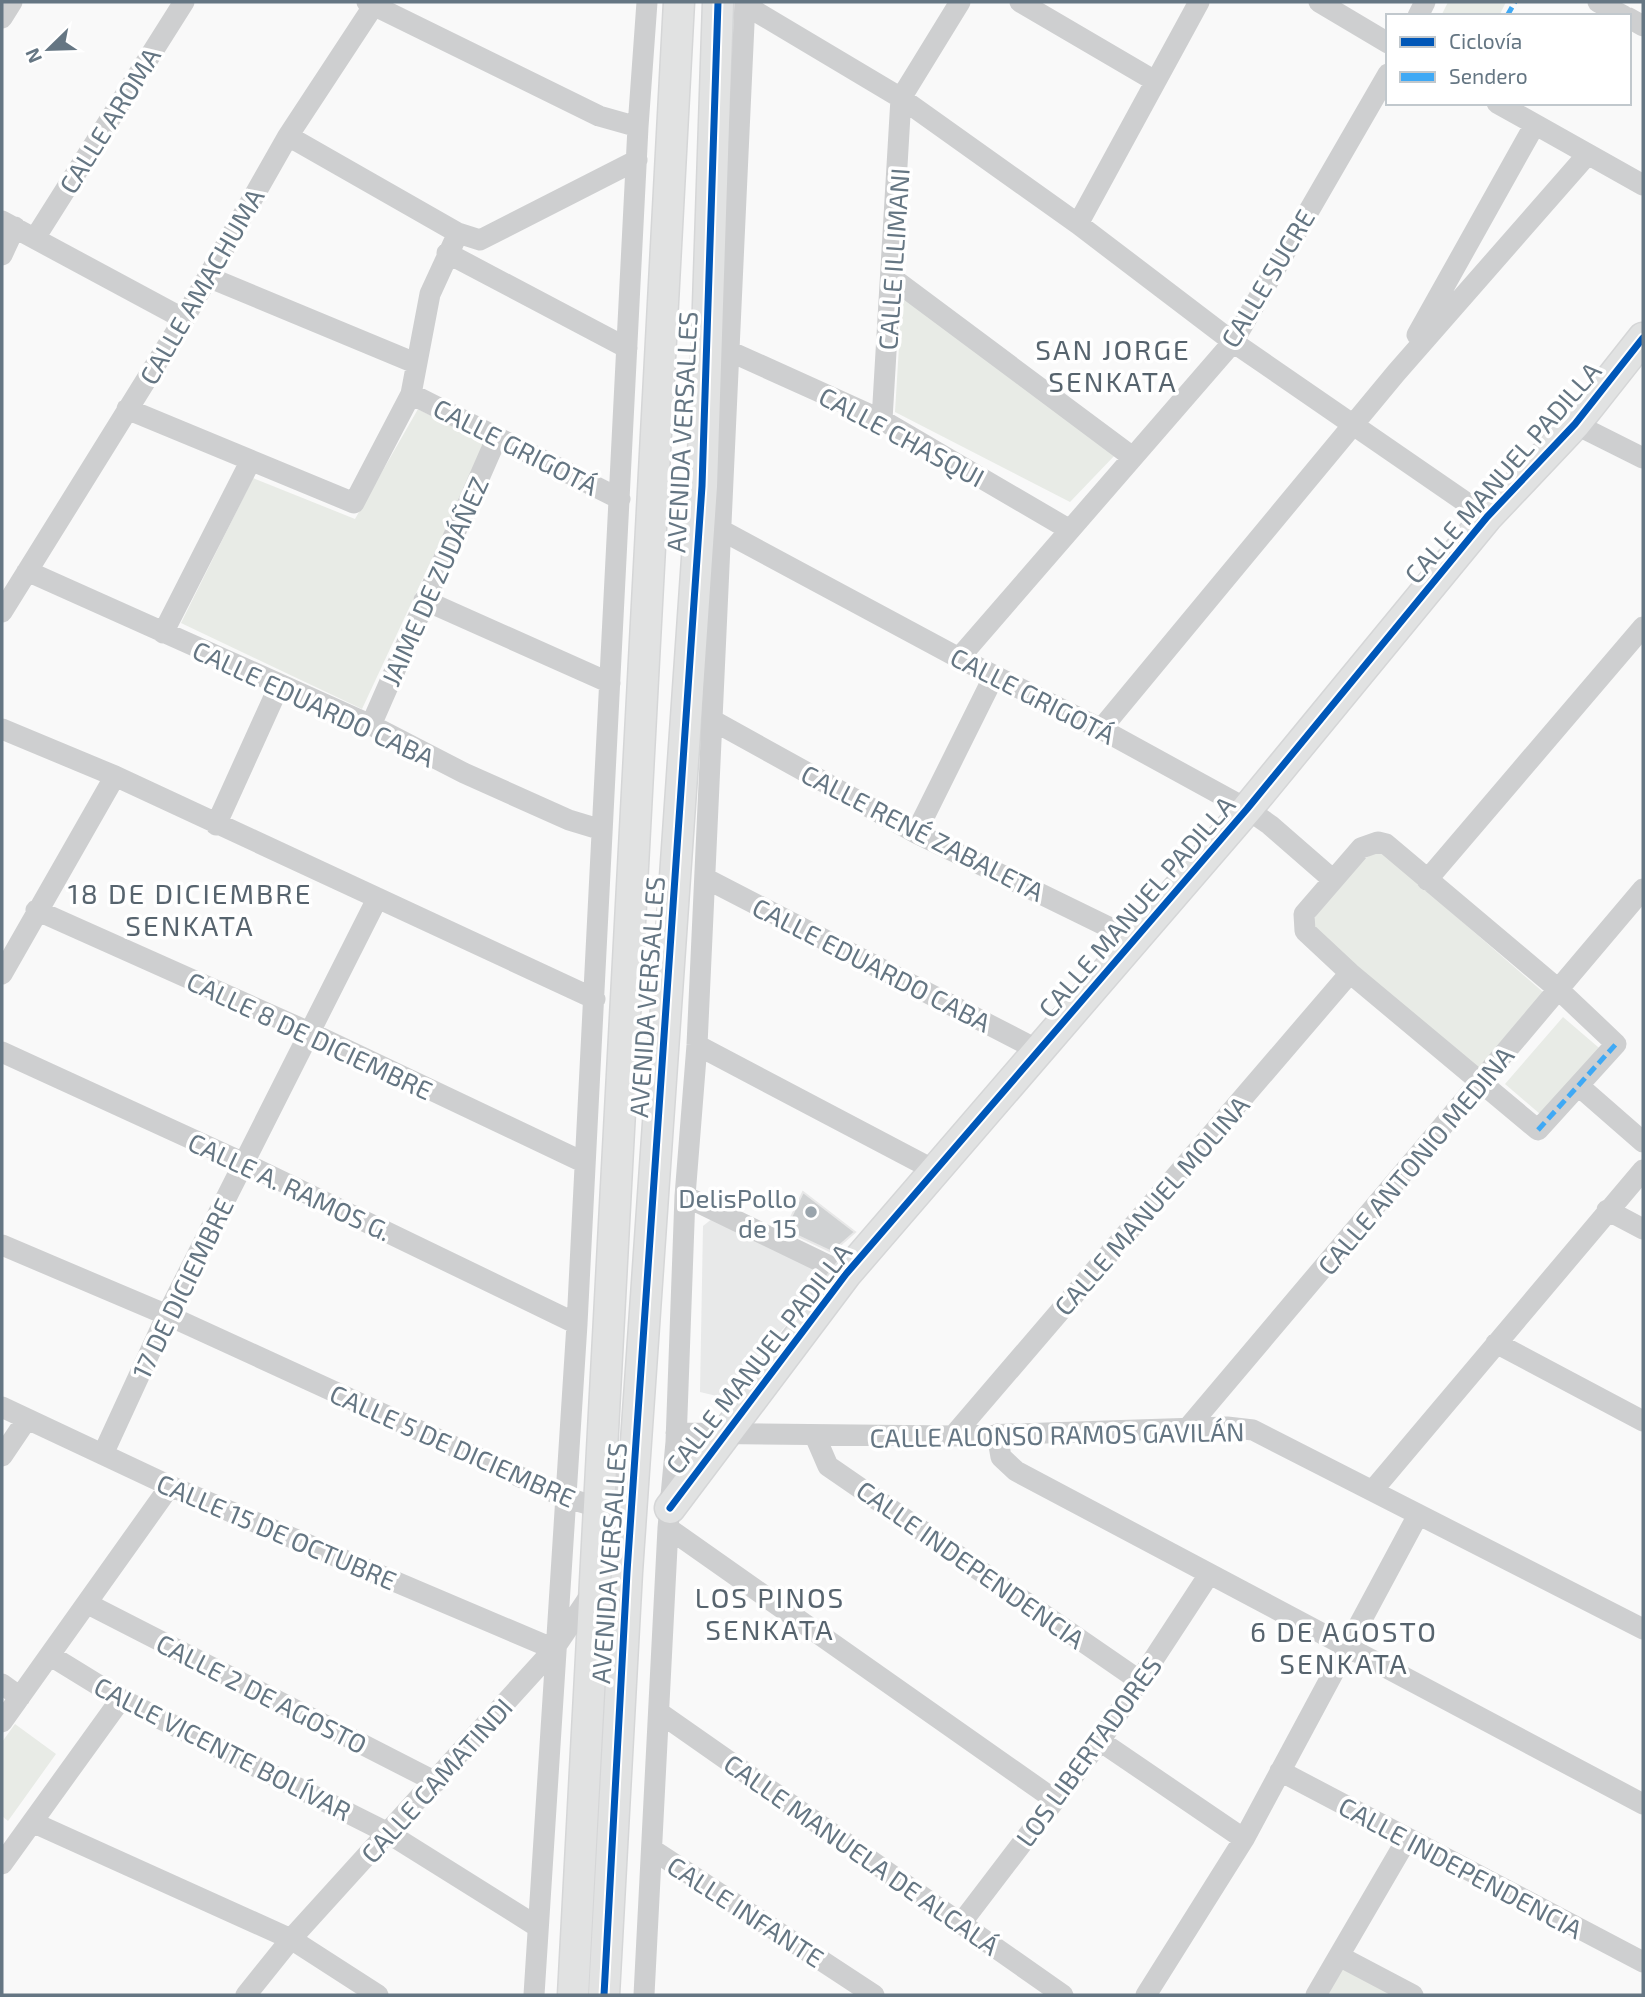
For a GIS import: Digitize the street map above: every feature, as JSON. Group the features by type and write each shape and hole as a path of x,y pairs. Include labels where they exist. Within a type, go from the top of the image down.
{"street":[{"path":"2,18 12,2"},
{"name":"CALLE AROMA","path":"35,238 184,2"},
{"name":"AVENIDA VERSALLES","path":"534,1995 554,1649 577,1324 583,1162 595,999 638,127 647,2"},
{"name":"AVENIDA VERSALLES","path":"573,1995 679,2"},
{"path":"901,98 960,2"},
{"path":"1020,2 1154,81"},
{"path":"1078,224 1199,2"},
{"path":"1319,2 1386,42"},
{"path":"1598,2 1620,14"},
{"path":"372,3 599,116 638,127"},
{"name":"CALLE AMACHUMA","path":"2,612 8,588 27,571 184,319 288,136 372,3"},
{"path":"736,3 901,98 1078,224 1233,342 1488,517"},
{"name":"AVENIDA VERSALLES","path":"644,1995 669,1518 676,1433 685,1196 697,1045 705,878 729,351 736,3"},
{"name":"AVENIDA VERSALLES","path":"604,1995 627,1572 736,3"},
{"name":"CALLE SUCRE","path":"959,657 1070,530 1130,456 1233,342 1386,77"},
{"name":"CALLE ILLIMANI","path":"882,420 901,98"},
{"path":"1500,105 1643,185"},
{"path":"1396,373 1534,126"},
{"path":"288,136 458,233 480,240 637,160"},
{"path":"1101,729 1396,373 1587,155"},
{"path":"2,255 8,224 184,319"},
{"path":"127,409 354,503 411,394 430,294 458,233"},
{"path":"447,253 627,348"},
{"name":"CALLE GRIGOTÁ","path":"208,277 415,363"},
{"path":"891,277 1130,456"},
{"name":"CALLE MANUEL PADILLA","path":"669,1518 724,1436 846,1274 1247,809 1488,517 1575,424 1643,338"},
{"name":"CALLE CHASQUI","path":"729,351 882,420 1070,530"},
{"name":"CALLE GRIGOTÁ","path":"411,394 620,499"},
{"path":"1575,424 1643,458"},
{"name":"JAIME DE ZUDÁÑEZ","path":"371,724 497,437"},
{"path":"163,634 250,462"},
{"name":"CALLE GRIGOTÁ","path":"721,530 995,676 1101,729 1247,809 1270,825 1332,879"},
{"name":"CALLE EDUARDO CABA","path":"27,571 279,686 371,724 487,783 569,820 602,830"},
{"path":"424,600 610,683"},
{"path":"1427,880 1643,627"},
{"path":"916,833 995,676"},
{"path":"216,825 279,686"},
{"name":"CALLE RENÉ ZABALETA","path":"712,720 916,833 1135,940"},
{"path":"2,729 115,776 595,999"},
{"path":"2,974 36,910 115,776"},
{"path":"1378,842 1427,880 1558,989 1616,1044 1580,1087 1538,1130 1310,939 1302,923 1304,914 1361,848 1378,842"},
{"name":"CALLE EDUARDO CABA","path":"705,878 1040,1051"},
{"name":"CALLE ANTONIO MEDINA","path":"1186,1430 1643,889"},
{"name":"17 DE DICIEMBRE","path":"103,1454 167,1315 377,899"},
{"name":"CALLE 8 DE DICIEMBRE","path":"36,910 309,1032 583,1162"},
{"name":"CALLE MANUEL MOLINA","path":"953,1436 1349,973"},
{"path":"697,1045 936,1171"},
{"name":"CALLE A. RAMOS G.","path":"2,1052 244,1163 577,1324"},
{"path":"1580,1087 1643,1142"},
{"path":"1373,1490 1643,1170"},
{"path":"685,1196 846,1274"},
{"path":"1607,1210 1643,1230"},
{"name":"CALLE 5 DE DICIEMBRE","path":"2,1245 167,1315 564,1497 631,1517 669,1518 1055,1800"},
{"path":"1496,1343 1643,1421"},
{"name":"CALLE 15 DE OCTUBRE","path":"2,1407 170,1486 554,1649"},
{"path":"2,1456 27,1419"},
{"name":"CALLE ALONSO RAMOS GAVILÁN","path":"676,1433 724,1436 953,1436 1227,1427 1253,1430 1643,1629"},
{"path":"997,1434 1001,1457 1016,1471 1209,1576 1643,1804"},
{"name":"CALLE INDEPENDENCIA","path":"815,1436 828,1466 1140,1681"},
{"path":"2,1722 170,1486"},
{"path":"1146,1995 1244,1839 1344,1647 1418,1515"},
{"path":"593,1589 627,1572"},
{"name":"LOS LIBERTADORES","path":"962,1922 1100,1741 1209,1576"},
{"name":"CALLE CAMATINDI","path":"246,1995 292,1939 554,1649 593,1589"},
{"name":"CALLE 2 DE AGOSTO","path":"88,1604 436,1782"},
{"name":"CALLE VICENTE BOLÍVAR","path":"51,1656 121,1699 388,1833 538,1927"},
{"path":"2,1685 20,1698"},
{"path":"2,1864 121,1699"},
{"name":"CALLE MANUELA DE ALCALÁ","path":"660,1713 962,1922 1062,1995"},
{"path":"1100,1741 1244,1839"},
{"name":"CALLE INDEPENDENCIA","path":"1280,1771 1407,1839 1640,1952"},
{"path":"33,1822 292,1939 378,1995"},
{"path":"1316,1995 1407,1839"},
{"name":"CALLE INFANTE","path":"653,1850 874,1995"},
{"path":"1339,1956 1413,1995"}],"shaded area":[{"path":"1448,2 1506,2 1500,14 1442,14"},
{"path":"902,297 1117,453 1070,502 895,412"},
{"path":"418,409 486,443 362,709 181,623 253,478 355,519"},
{"path":"1380,850 1543,992 1477,1070 1312,928 1321,906 1338,883 1359,863"},
{"path":"1563,1017 1605,1053 1547,1120 1505,1084"},
{"path":"718,1214 833,1274 721,1397 700,1392 703,1226"},
{"path":"15,1724 56,1754 8,1821 2,1816 2,1742"},
{"path":"1342,1967 1396,1995 1326,1995"}],"building":[{"name":"DelisPollo de 15","path":"803,1192 855,1232 832,1252 785,1230"}],"marked path":[{"path":"1508,14 1515,2"},
{"path":"1538,1130 1616,1044"}],"cycle path":[{"path":"604,1995 627,1572 702,486 718,2"},
{"path":"670,1508 846,1274 1247,809 1487,517 1575,424 1643,338"}],"place":[{"name":"DelisPollo de 15","path":"811,1212"}],"district":[{"name":"SAN JORGE SENKATA","path":"1113,365"},
{"name":"18 DE DICIEMBRE SENKATA","path":"190,909"},
{"name":"LOS PINOS SENKATA","path":"770,1613"},
{"name":"6 DE AGOSTO SENKATA","path":"1344,1647"}]}
